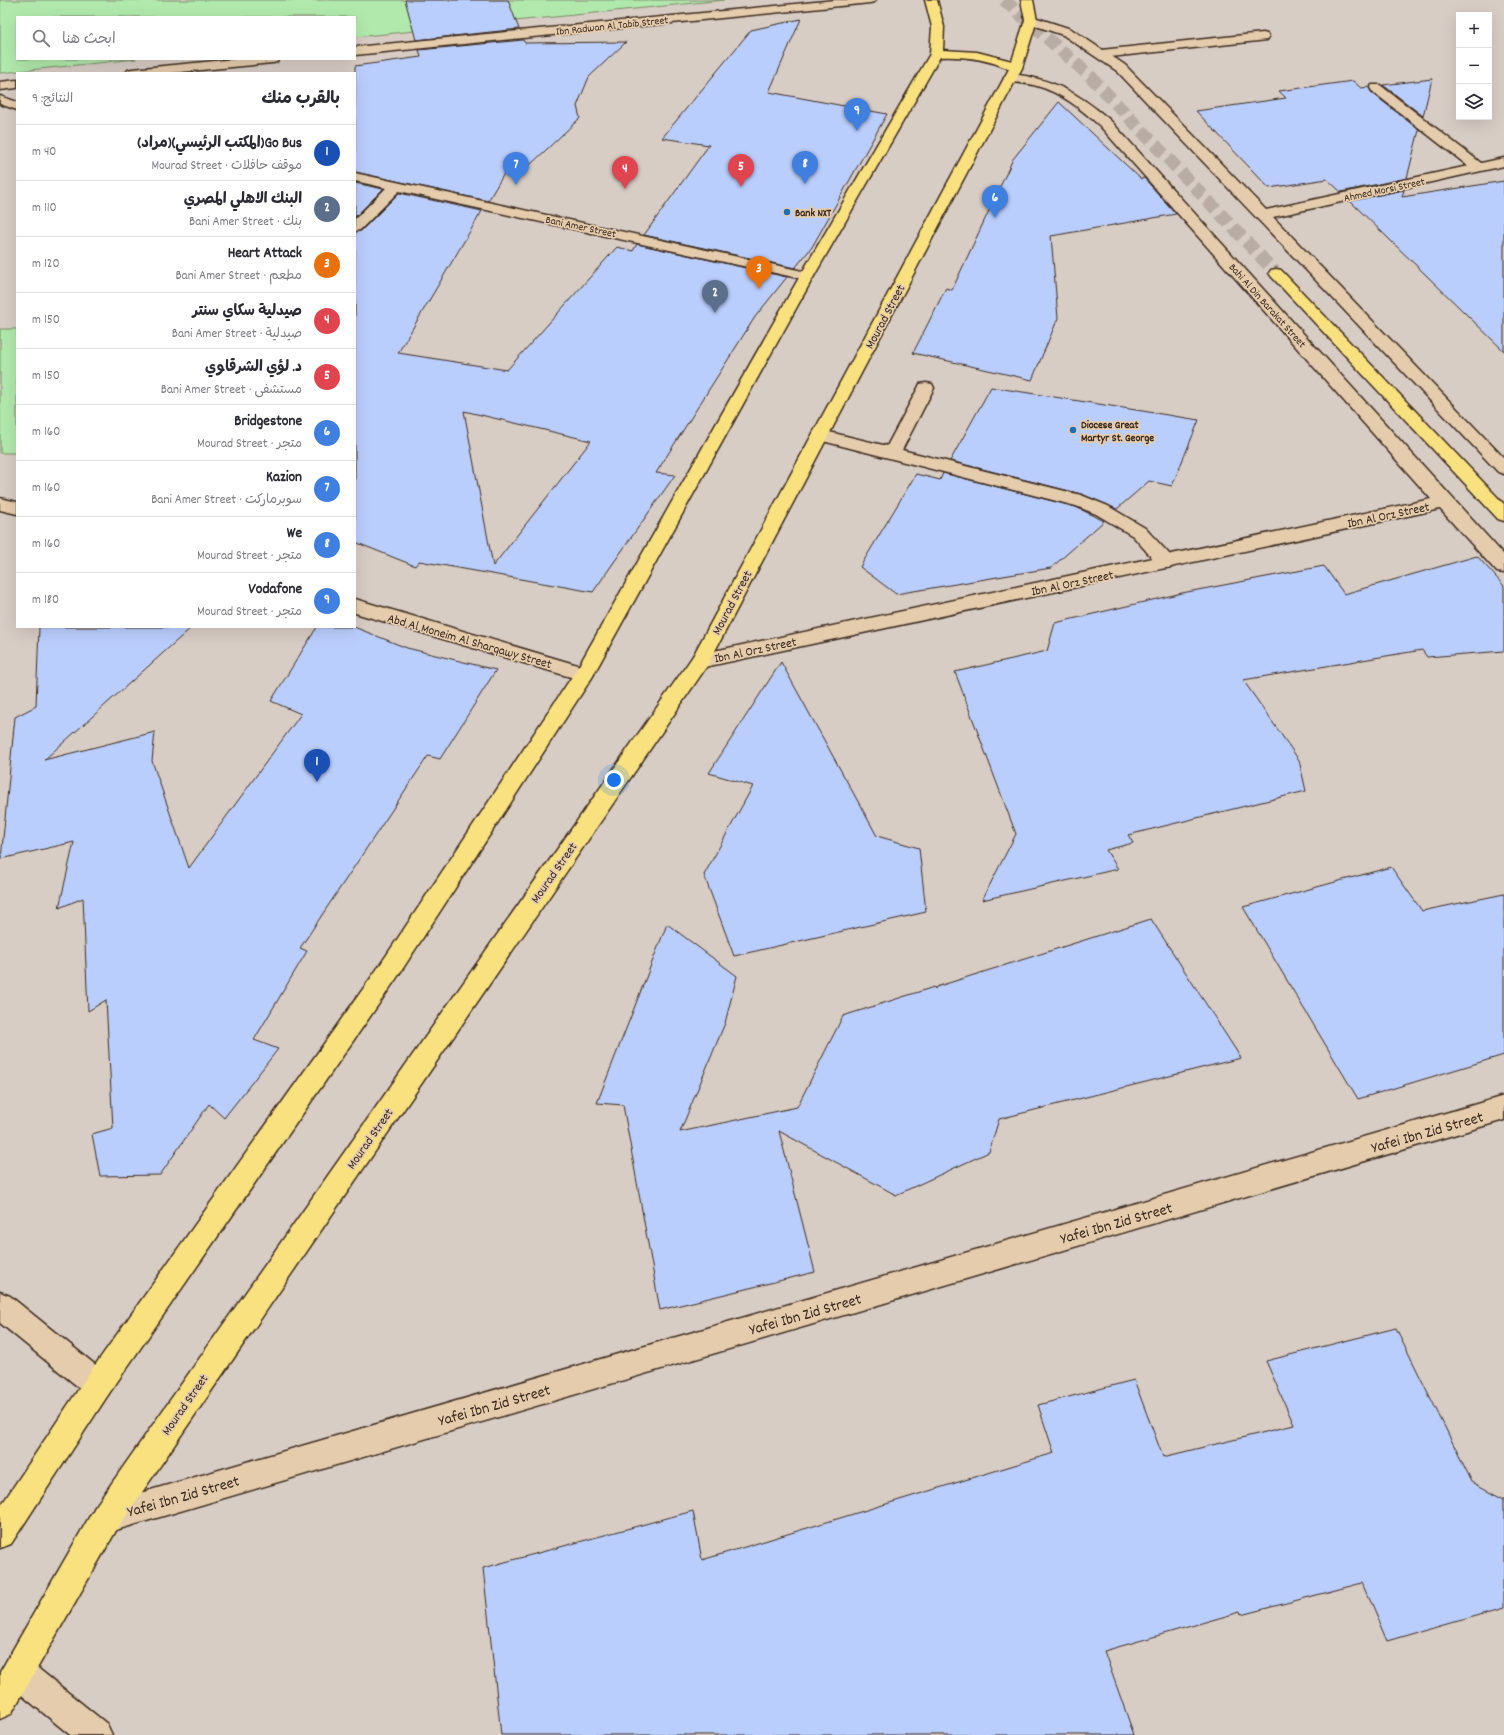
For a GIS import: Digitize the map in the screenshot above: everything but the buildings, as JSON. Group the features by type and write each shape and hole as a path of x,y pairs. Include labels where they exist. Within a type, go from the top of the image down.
{"main road":[{"path":"0,1533 98,1386 388,972 584,674 807,276 936,54 939,33 938,19 931,0"},
{"name":"Mourad Street","path":"0,1703 106,1518 700,661 1013,73 1029,10"},
{"path":"936,54 953,53 987,56 1003,61 1013,73"},
{"path":"1276,273 1504,514"}],"street":[{"name":"Ibn Radwan Al Tabib Street","path":"356,51 870,0"},
{"path":"1029,10 1067,32 1121,68 1264,215 1504,468"},
{"path":"1101,54 1263,37"},
{"path":"142,72 263,60"},
{"name":"Bahi Al Din Barakat Street","path":"1013,73 1024,79 1044,83 1060,89 1089,108 1105,123 1504,567"},
{"path":"0,86 16,84"},
{"path":"1376,88 1479,168"},
{"path":"0,100 16,106"},
{"name":"Ahmed Morsi Street","path":"1264,215 1504,162"},
{"name":"Bani Amer Street","path":"356,177 807,276"},
{"path":"356,226 396,186"},
{"path":"892,452 926,388"},
{"path":"821,435 1081,501 1102,510 1139,532 1166,562"},
{"name":"Ibn Al Orz Street","path":"700,661 1444,502"},
{"path":"0,504 16,508"},
{"name":"Abd Al Moneim Al Sharqawy Street","path":"356,606 584,674"},
{"name":"Yafei Ibn Zid Street","path":"106,1518 1504,1108"},
{"path":"0,1306 98,1386"},
{"path":"18,1672 96,1735"}],"green space":[{"path":"0,0 724,0 356,37 356,16 16,16 16,60 126,60 0,73"},
{"path":"0,329 16,329 16,453 0,453"}],"tunnel":[{"path":"1004,0 1090,76 1276,273"}],"place":[{"name":"Vodafone","path":"857,131"},
{"name":"We","path":"805,184"},
{"name":"Kazion","path":"516,185"},
{"name":"د. لؤي الشرقاوي","path":"741,187"},
{"name":"صيدلية سكاي سنتر","path":"625,189"},
{"name":"Bank NXT","path":"787,212"},
{"name":"Bridgestone","path":"995,218"},
{"name":"Heart Attack","path":"759,289"},
{"name":"البنك الاهلي المصري","path":"715,313"},
{"name":"Diocese Great Martyr St. George","path":"1073,430"},
{"name":"Go Bus(المكتب الرئيسي)(مراد)","path":"317,782"}]}
